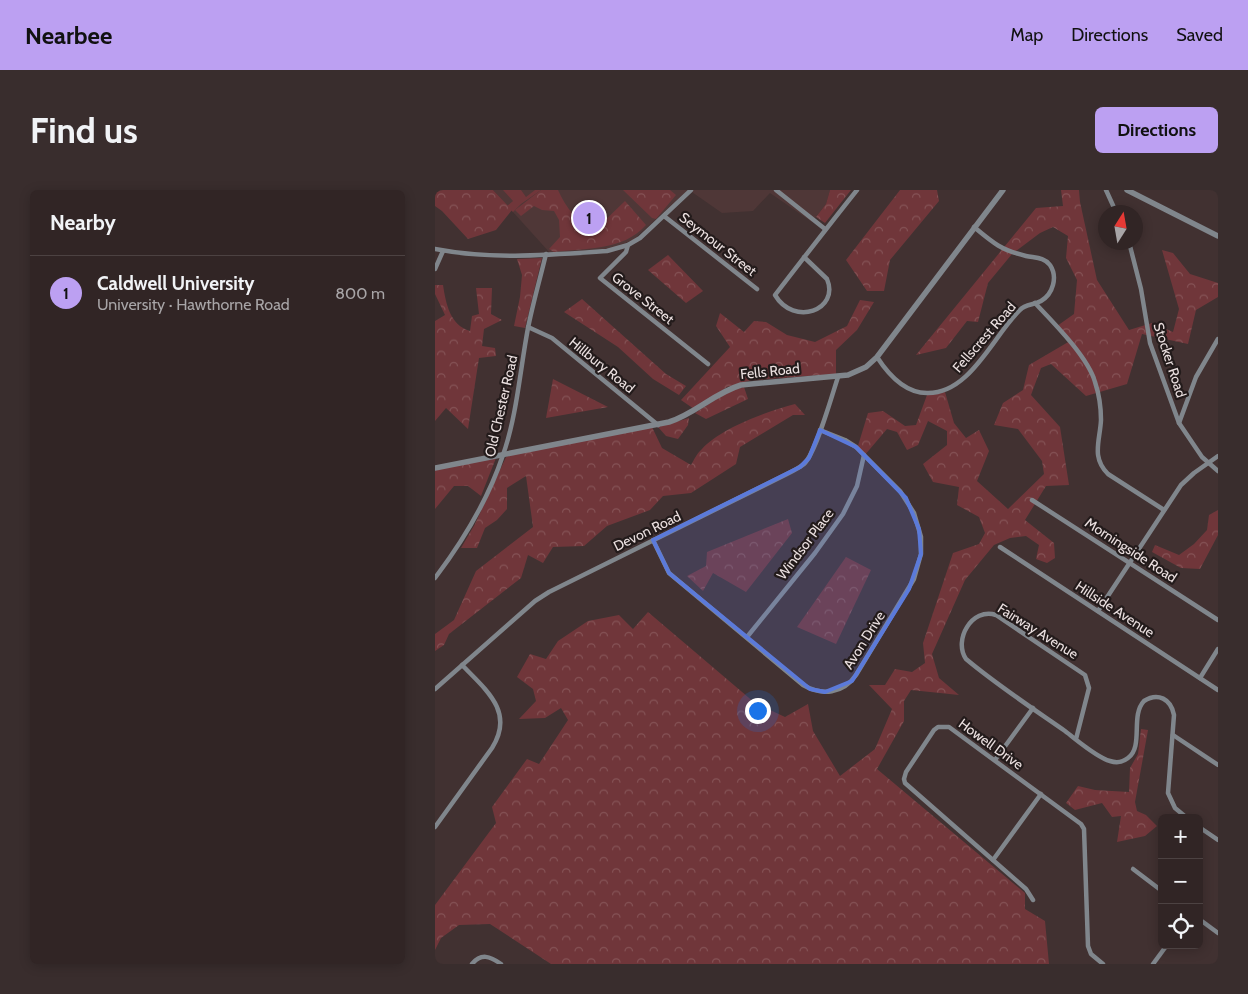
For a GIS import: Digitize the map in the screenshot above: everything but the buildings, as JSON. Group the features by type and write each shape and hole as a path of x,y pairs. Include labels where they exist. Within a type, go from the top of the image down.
{"street":[{"path":"435,249 485,256 607,251 628,245 640,238 691,190"},
{"path":"776,190 825,229"},
{"path":"804,257 827,279 830,292 827,301 806,314 792,311 779,301 775,295 825,229 857,190"},
{"name":"Fells Road","path":"435,468 658,425 687,415 720,394 741,385 838,377 860,370 877,357 1003,190"},
{"path":"1106,190 1114,205"},
{"path":"1127,190 1218,236"},
{"name":"Seymour Street","path":"664,216 757,289"},
{"name":"Fellscrest Road","path":"877,357 884,368 900,384 908,389 925,393 943,391 953,387 965,377 1021,308 1041,301 1048,294 1055,279 1051,265 1042,258 1008,252 996,246 974,227"},
{"name":"Grove Street","path":"628,245 626,252 599,278 708,364"},
{"name":"Stocker Road","path":"1131,250 1141,289 1150,344 1179,423 1189,439 1218,471"},
{"path":"435,269 443,251"},
{"name":"Old Chester Road","path":"435,578 479,512 503,455 513,416 528,327 547,254"},
{"path":"1035,303 1079,353 1095,380 1100,415 1097,453 1103,468 1108,474 1165,510"},
{"name":"Hillbury Road","path":"528,327 552,338 658,425"},
{"path":"1179,423 1186,409 1196,378 1218,339"},
{"name":"Devon Road","path":"435,688 535,601 549,592 800,468 809,458 838,377"},
{"name":"Avon Drive","path":"653,540 669,572 803,685 813,690 828,692 849,684 914,579 921,547 917,521 910,505 900,491 864,455 845,440 820,430"},
{"name":"Windsor Place","path":"747,637 815,553 843,514 857,486 864,455"},
{"path":"1098,611 1186,480 1218,456"},
{"name":"Morningside Road","path":"1032,500 1218,620"},
{"name":"Hillside Avenue","path":"1000,547 1218,690"},
{"name":"Fairway Avenue","path":"1076,739 1089,688 1085,675 996,615 986,613 976,616 971,621 962,639 961,650 964,656 1033,708 1076,739 1107,760 1117,762 1126,760 1134,749 1140,706 1147,699 1156,696 1165,699 1173,709 1174,715 1169,793 1175,808 1182,814"},
{"path":"1200,678 1218,649"},
{"path":"435,827 492,748 501,728 500,715 495,701 462,665"},
{"path":"995,760 1033,708"},
{"name":"Howell Drive","path":"1033,900 1026,889 907,787 904,779 906,772 934,730 941,726 949,728 1080,822 1083,827 1088,946 1091,954 1103,964"},
{"path":"1173,735 1218,764"},
{"path":"993,860 1041,794"},
{"path":"1203,830 1218,840"},
{"path":"1133,869 1158,887"},
{"path":"1203,922 1218,933"},
{"path":"1153,964 1164,949"},
{"path":"472,964 477,958 484,956 493,958 501,964"}],"highlighted area":[{"path":"820,430 856,447 906,498 919,529 921,554 909,589 852,681 825,692 810,689 669,573 653,540 800,467 809,458"}],"shaded area":[{"path":"493,190 688,190 633,240 610,249 550,253"},
{"path":"689,190 830,190 826,204 812,222 770,193 753,211 722,213"}],"green space":[{"path":"435,190 493,190 512,210 496,230 468,239 435,206"},
{"path":"503,190 521,190 526,197 535,190 541,190 513,212 507,206 513,201"},
{"path":"541,190 558,190 573,214 596,229 625,201 646,225 626,240 615,244 591,249 554,252 549,249 560,237 559,220 554,211 542,210 534,206 521,216 515,210"},
{"path":"623,190 670,190 676,195 656,219 652,218"},
{"path":"830,190 851,190 825,223 816,217 826,204"},
{"path":"900,190 937,190 939,201 890,260 884,291 867,291 846,260"},
{"path":"1061,190 1079,190 1097,280 1129,330 1152,323 1173,332 1179,309 1162,250 1173,253 1190,274 1218,283 1218,297 1196,310 1188,344 1142,334 1127,384 1086,396 1051,364 1041,368 1031,395 1060,427 1069,485 1046,486 1025,520 1054,543 1055,558 1047,563 1036,559 1039,545 1026,536 1010,538 994,545 965,580 932,654 939,678 959,695 911,690 904,701 904,721 877,769 1025,893 1025,909 1045,921 1049,964 551,964 490,924 459,925 441,938 435,950 435,905 496,823 492,807 527,759 539,764 568,720 561,708 545,718 519,719 536,701 533,689 517,677 530,654 546,659 558,641 588,621 619,615 633,629 648,612 755,703 785,717 808,704 813,731 840,776 875,749 892,709 869,685 885,685 895,669 912,672 925,663 923,643 953,553 979,544 985,533 979,517 957,505 959,487 933,482 923,464 947,445 947,431 928,421 918,445 907,450 897,432 887,429 864,456 857,449 868,413 883,411 905,426 916,425 927,395 945,392 954,423 966,438 979,430 989,451 977,481 1008,509 1044,474 1042,461 1018,429 994,425 1003,403 1023,390 1029,365 1070,341 1057,326 1074,314 1077,280 1066,258 1068,236 1053,227 1040,233 1012,254 988,283 978,322 967,321 946,348 916,355 1036,208 1063,206"},
{"path":"668,255 703,291 686,303 648,270"},
{"path":"542,258 525,328 514,326 522,275 517,259"},
{"path":"435,285 443,285 450,313 453,319 463,328 470,331 472,316 479,314 476,288 492,288 491,314 502,320 484,329 482,346 495,348 496,356 479,358 468,429 446,408 435,421 435,321 445,315 435,294"},
{"path":"582,299 666,374 686,386 679,395 653,379 618,347 564,312"},
{"path":"860,300 874,302 857,330 836,350 836,374 752,380 727,387 694,409 681,400 730,347 716,326 720,313 744,332 754,321 766,322 787,335 815,342 847,326"},
{"path":"553,379 608,407 546,418"},
{"path":"744,387 748,399 706,419 695,413 729,391"},
{"path":"795,404 805,415 793,415 740,447 736,464 691,493 663,496 650,510 607,526 584,546 553,547 543,563 528,555 521,578 449,634 444,645 435,651 435,634 454,620 476,571 533,527 526,476 507,488 507,509 497,520 485,528 477,548 461,548 475,524 506,457 512,454 652,427 662,448 691,465 700,451 721,434 745,421"},
{"path":"689,418 688,425 678,439 666,436 658,427"},
{"path":"496,458 481,496 468,486 454,486 435,509 435,469"},
{"path":"1218,510 1218,535 1200,569 1181,568 1152,552 1155,545 1179,555 1194,544 1207,530 1209,515"},
{"path":"788,519 792,533 746,592 713,573 703,591 687,576 706,566 707,552"},
{"path":"846,557 871,570 836,644 797,627"},
{"path":"1141,729 1148,730 1135,802 1137,811 1146,815 1157,826 1145,836 1117,842 1121,816 1112,817 1102,803 1075,810 1066,803 1078,786 1095,790 1129,792 1130,768 1138,754"}],"place":[{"name":"Caldwell University","path":"589,218"}]}
